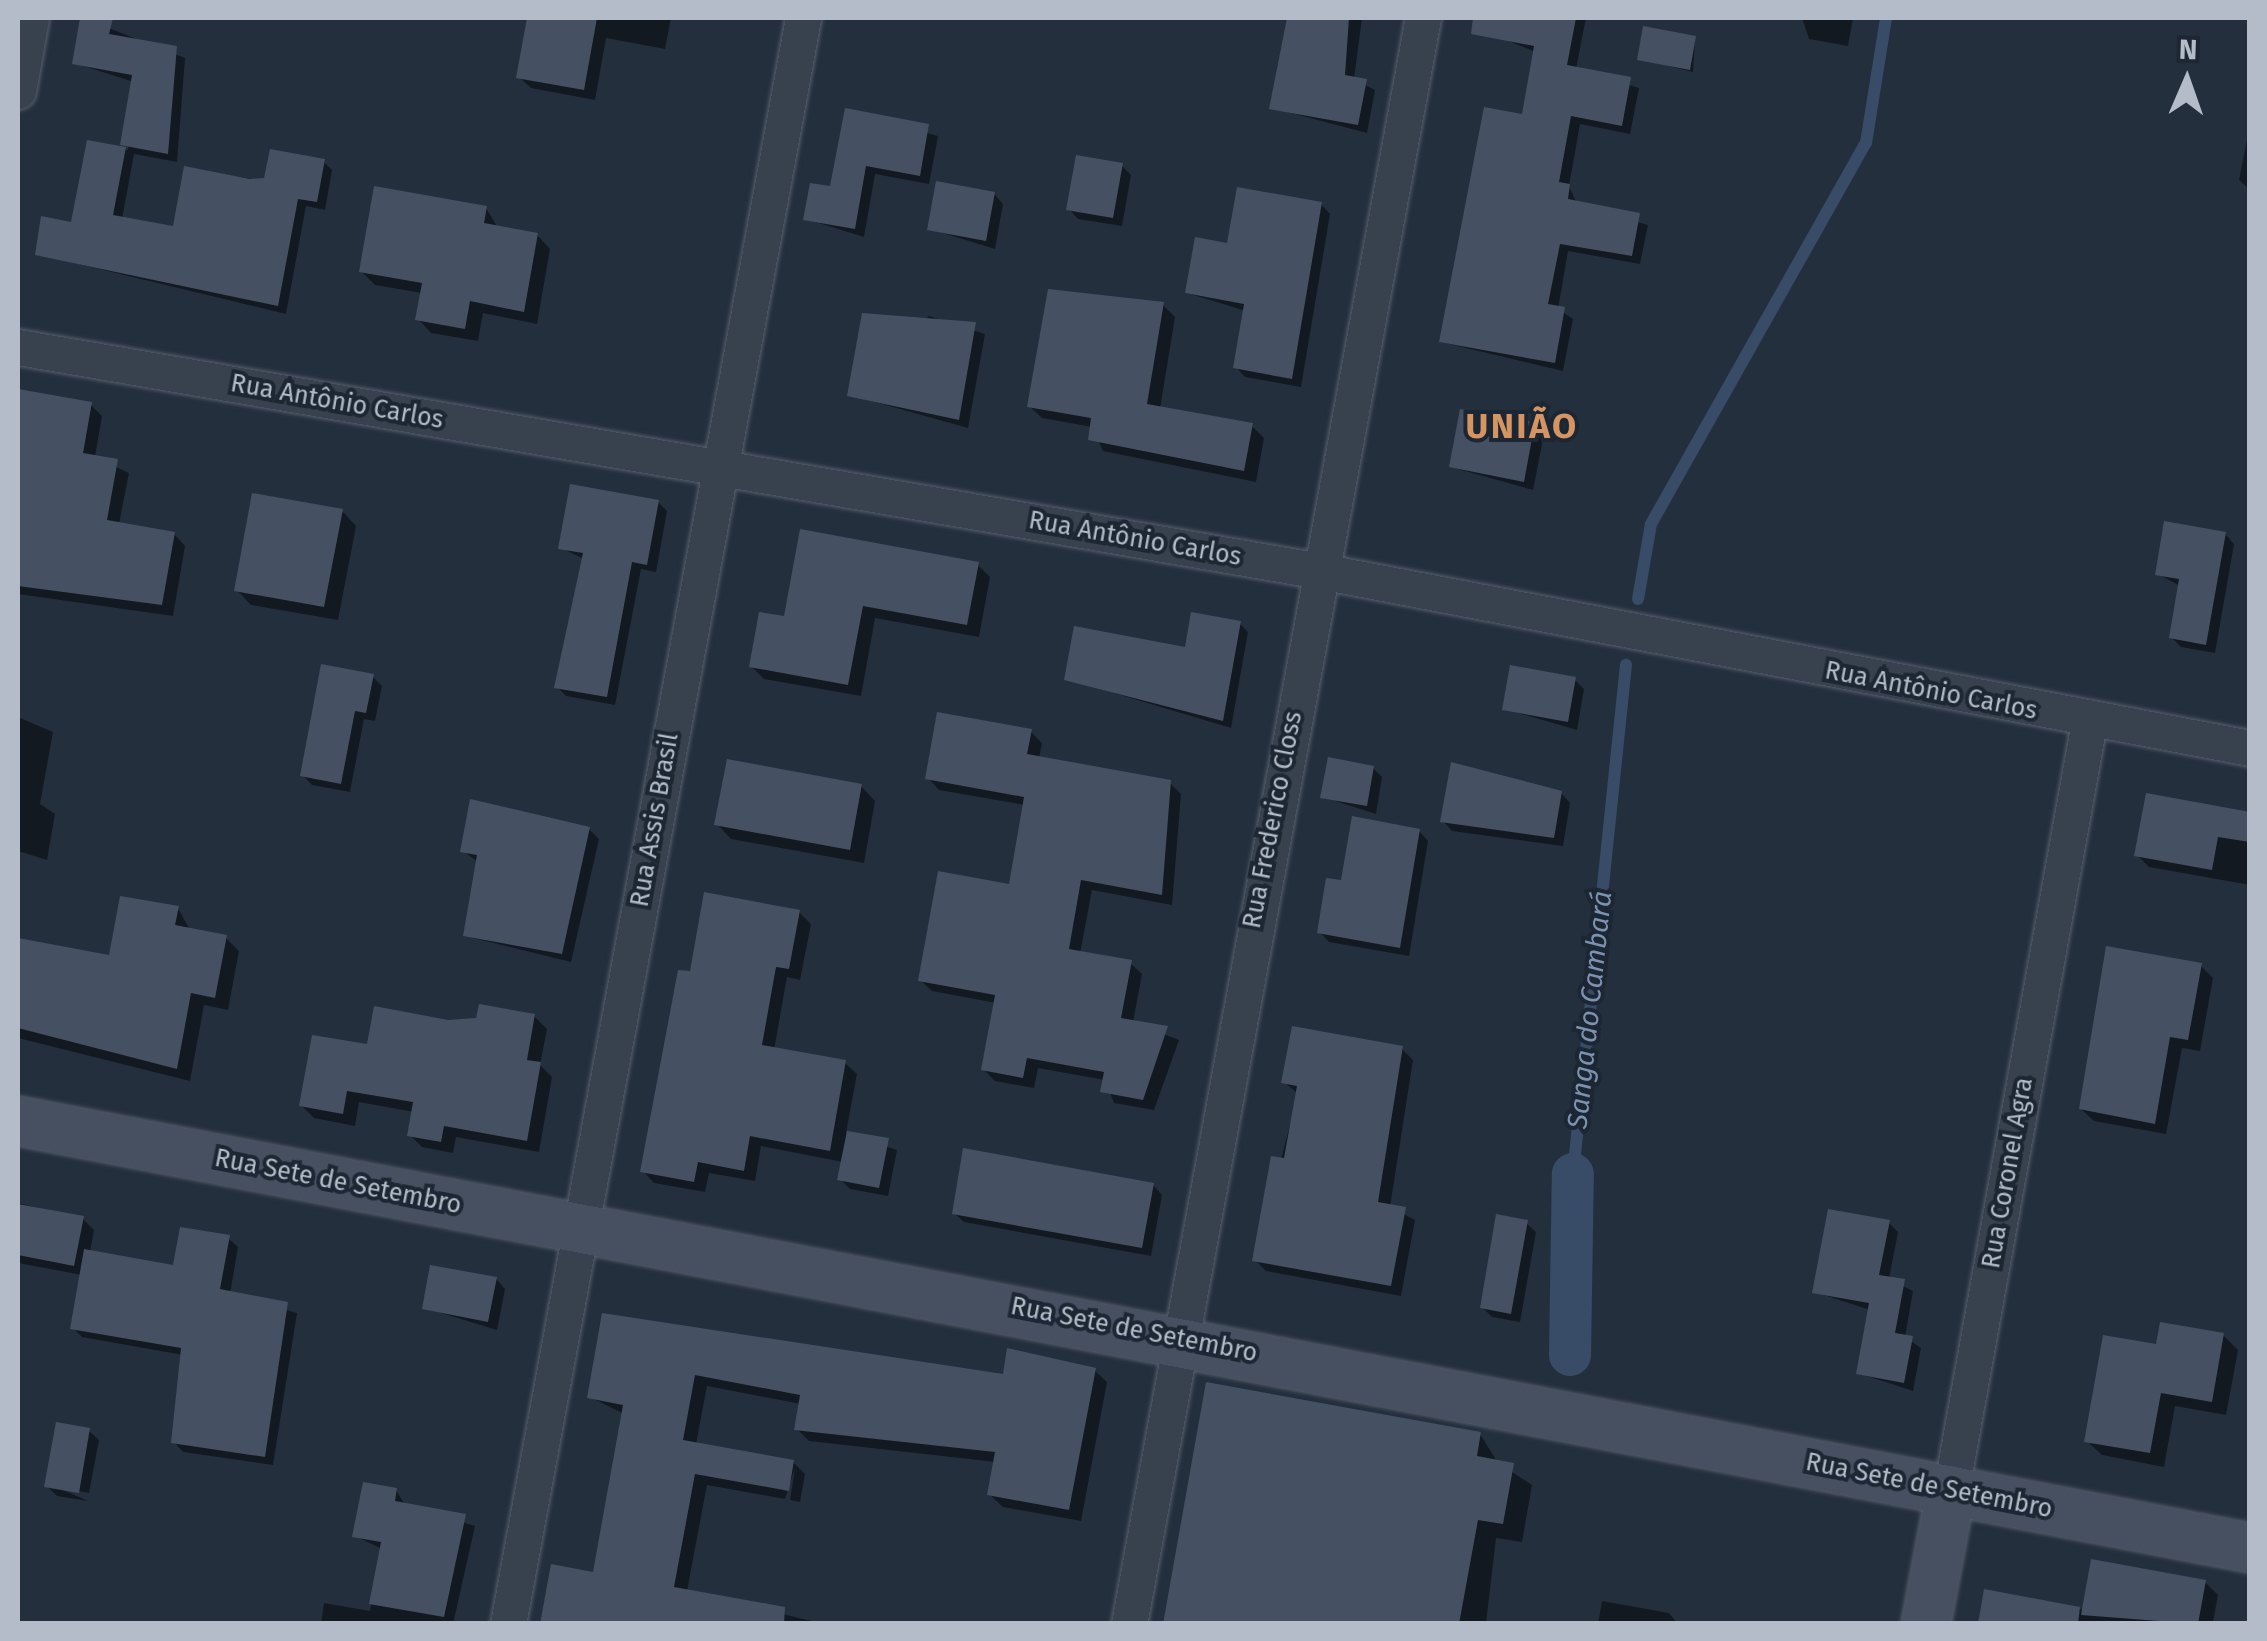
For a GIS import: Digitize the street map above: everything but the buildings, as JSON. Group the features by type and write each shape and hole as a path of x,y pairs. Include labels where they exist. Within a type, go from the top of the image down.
{"street":[{"path":"18,91 31,18"},
{"name":"Rua Assis Brasil","path":"508,1624 803,18"},
{"name":"Rua Frederico Closs","path":"1129,1624 1176,1338 1423,18"},
{"name":"Rua Antônio Carlos","path":"18,348 1320,570 2089,722 2250,748"},
{"name":"Rua Coronel Agra","path":"1926,1624 2089,722"},
{"name":"Rua Sete de Setembro","path":"18,1121 1176,1338 2250,1548"}],"waterway":[{"name":"Sanga do Cambará","path":"1638,599 1651,524 1866,143 1886,18"},
{"name":"Sanga do Cambará","path":"1573,1174 1626,665"},
{"name":"Sanga do Cambará","path":"1570,1355 1573,1174"}],"district":[{"name":"UNIÃO","path":"1522,426"}]}
